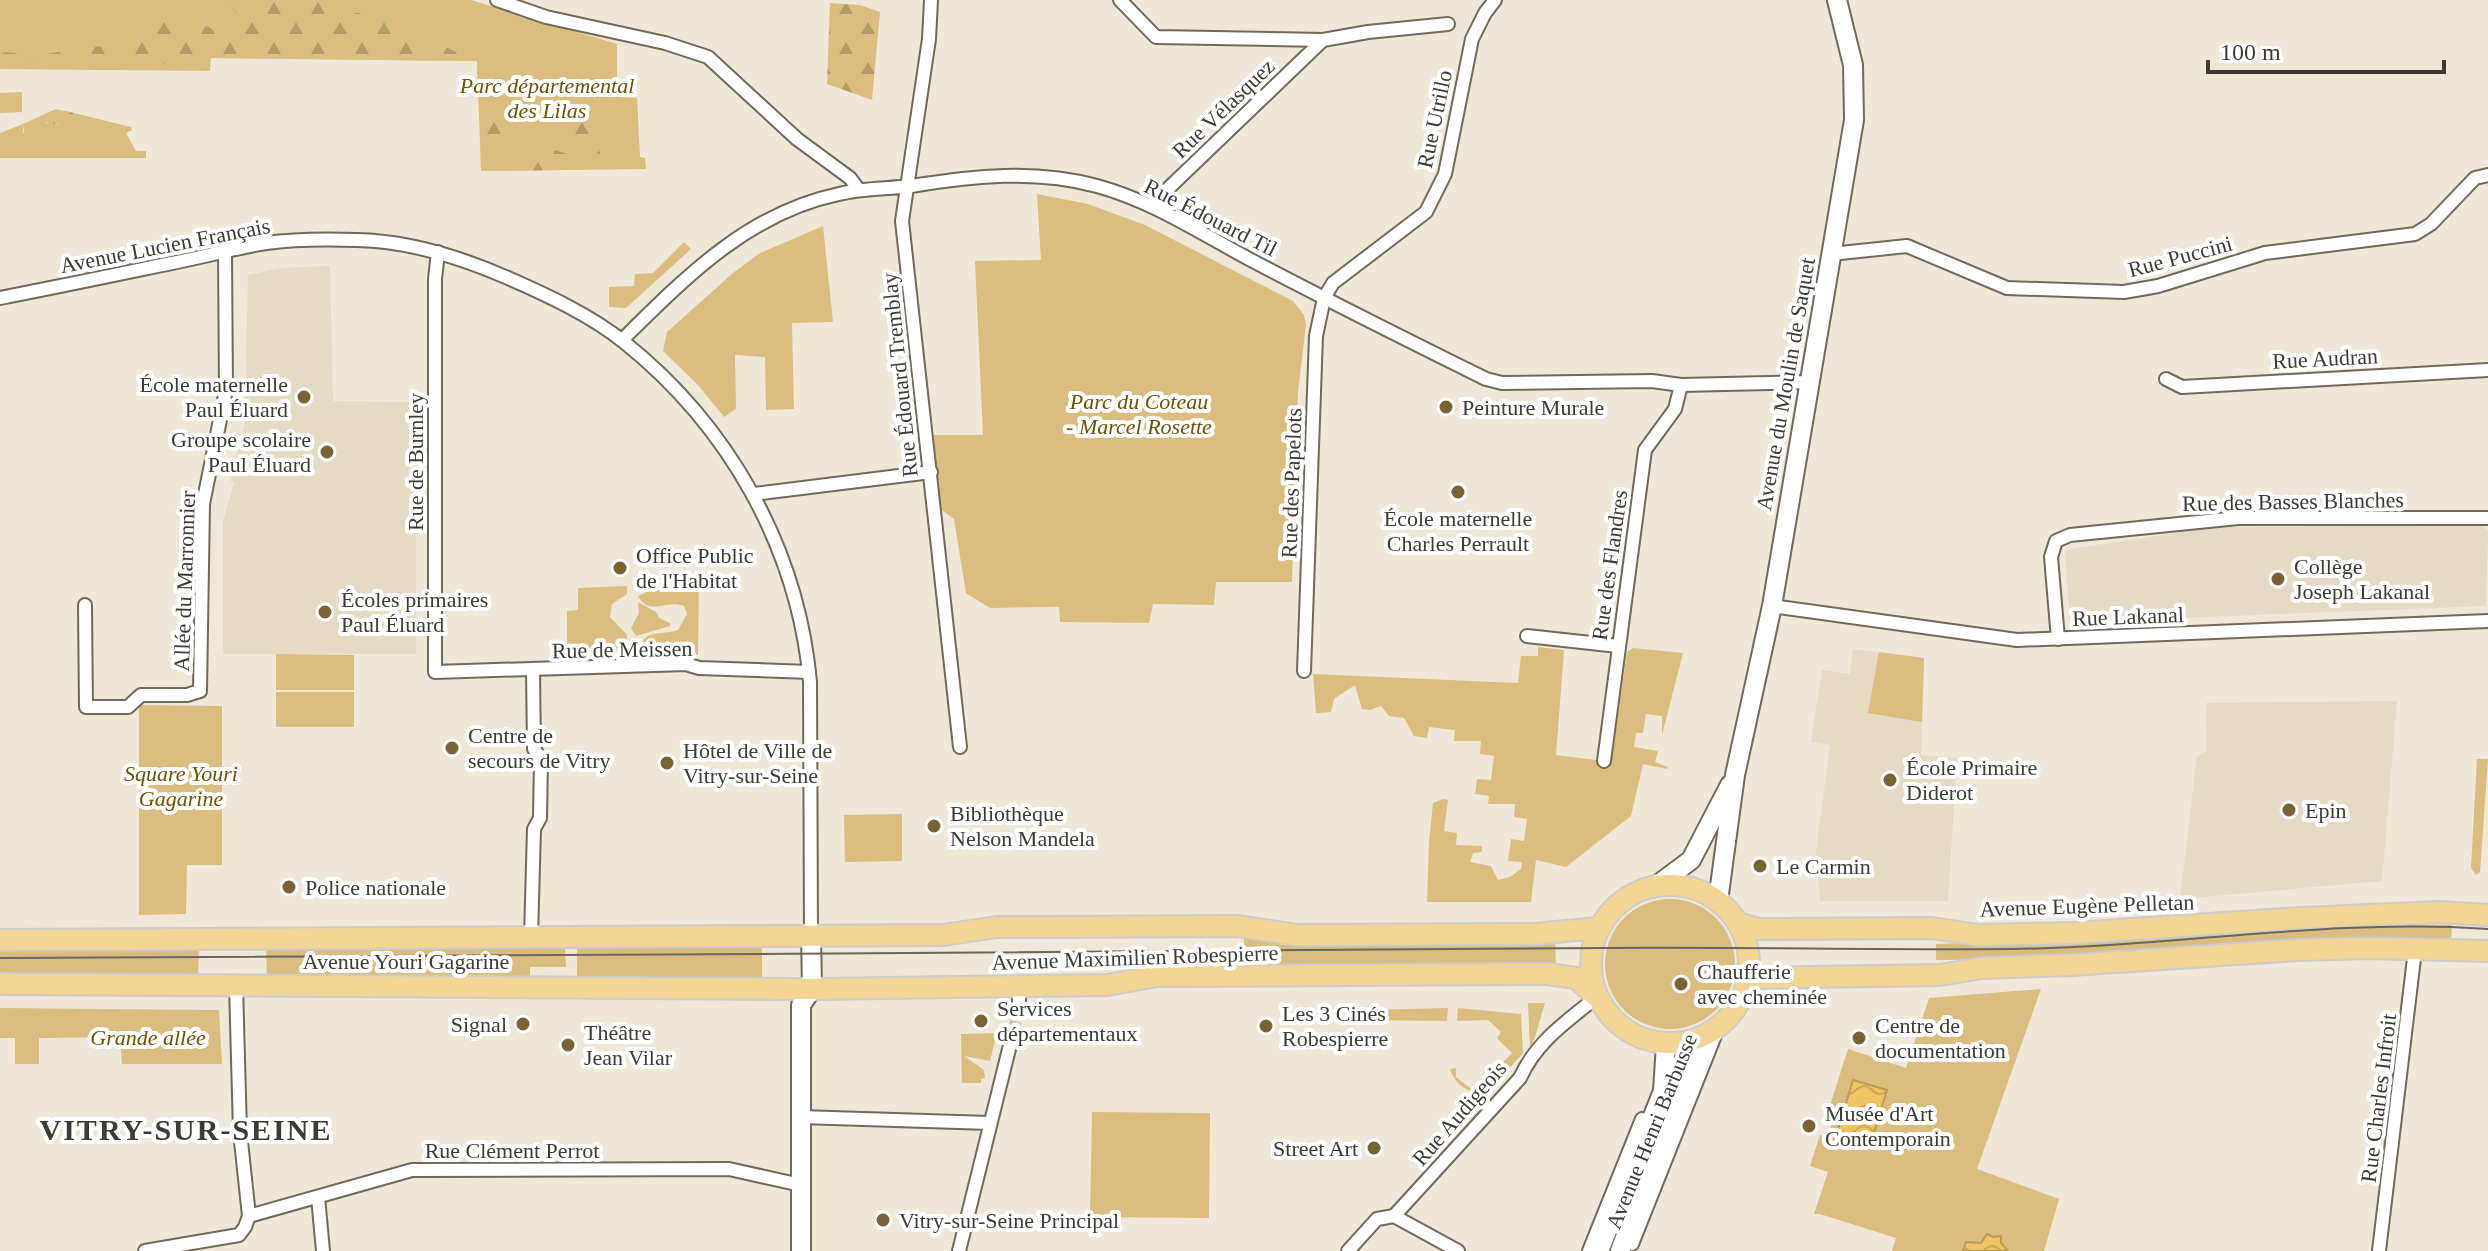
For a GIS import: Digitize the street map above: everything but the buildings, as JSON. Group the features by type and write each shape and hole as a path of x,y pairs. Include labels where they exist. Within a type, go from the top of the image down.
{"main road":[{"name":"Avenue du Moulin de Saquet","path":"1718,901 1735,775 1772,606 1854,120 1853,65 1837,0"},
{"name":"Avenue du Moulin de Saquet","path":"1656,886 1691,860 1735,775"},
{"path":"1656,886 1689,887 1718,901 1738,923 1748,948 1748,978 1732,1014 1709,1033 1662,1043 1638,1037 1621,1027 1597,997 1591,978 1591,958 1599,928 1623,900 1656,886"},
{"name":"Avenue Eugène Pelletan","path":"1738,923 1759,929 1932,928 1979,935 2073,933 2439,912 2488,915"},
{"name":"Avenue Maximilien Robespierre","path":"811,934 943,935 997,927 1238,926 1297,935 1534,934 1599,928"},
{"name":"Avenue Youri Gagarine","path":"0,940 811,934"},
{"path":"801,1251 801,1005 812,989 811,934"},
{"path":"1748,978 1931,975 1982,968 2297,950 2488,951"},
{"name":"Avenue Maximilien Robespierre","path":"812,989 1107,985 1171,975 1486,973 1548,974 1576,978 1597,997"},
{"name":"Avenue Youri Gagarine","path":"0,984 812,989"},
{"name":"Avenue Henri Barbusse","path":"1620,1251 1709,1033"},
{"name":"Avenue Henri Barbusse","path":"1599,1251 1663,1091 1662,1043"}],"street":[{"path":"497,0 546,17 665,43 708,57 797,139 850,178 859,190"},
{"name":"Rue Édouard Tremblay","path":"931,0 929,39 902,221 960,747"},
{"path":"1120,0 1156,37 1323,40 1448,24"},
{"name":"Rue Utrillo","path":"1324,298 1333,283 1426,212 1445,174 1472,39 1495,0"},
{"name":"Rue Vélasquez","path":"1151,205 1323,40"},
{"name":"Rue Puccini","path":"1831,254 1907,246 2007,288 2124,292 2158,286 2265,253 2415,234 2431,224 2481,176 2488,165"},
{"name":"Rue Édouard Til","path":"622,340 710,258 743,233 796,206 859,190 981,176 1038,175 1096,186 1151,205 1324,298 1477,375 1502,383 1652,381 1681,385 1809,382"},
{"name":"Avenue Lucien Français","path":"0,298 267,243 359,240 438,252 470,261 536,290 622,340 666,378 720,442 754,494 789,573 806,644 809,672 811,934"},
{"name":"Rue de Burnley","path":"435,672 435,279 438,252"},
{"name":"Allée du Marronnier","path":"85,605 86,707 128,707 141,695 187,695 200,691 203,504 226,390 225,253"},
{"name":"Rue des Papelots","path":"1304,671 1316,336 1324,298"},
{"name":"Rue Audran","path":"2166,379 2182,387 2488,370"},
{"name":"Rue des Flandres","path":"1604,761 1645,450 1675,409 1681,385"},
{"path":"754,494 931,472"},
{"name":"Rue des Basses Blanches","path":"2058,639 2051,557 2056,541 2070,535 2238,518 2488,518"},
{"name":"Rue Lakanal","path":"1772,606 2017,640 2488,621"},
{"path":"1527,636 1618,646"},
{"name":"Rue de Meissen","path":"435,672 686,664 699,668 809,672"},
{"path":"531,937 534,829 540,818 541,759 534,749 533,670"},
{"name":"Rue Charles Infroit","path":"2379,1251 2415,950"},
{"path":"236,985 240,1132 249,1216"},
{"path":"1019,995 1019,1009"},
{"name":"Rue Audigeois","path":"1348,1251 1377,1219 1394,1216 1520,1078 1530,1058 1551,1034 1597,997"},
{"path":"959,1251 1013,1033"},
{"name":"Avenue Henri Barbusse","path":"1629,1251 1709,1033"},
{"name":"Avenue Henri Barbusse","path":"1589,1251 1657,1082 1662,1043"},
{"path":"800,1117 990,1123"},
{"name":"Rue Clément Perrot","path":"145,1251 239,1235 249,1216 412,1170 729,1169 801,1185"},
{"path":"318,1197 323,1251"},
{"path":"1394,1216 1458,1251"}],"shaded area":[{"name":"Groupe scolaire Paul Éluard","path":"330,266 333,401 416,402 416,654 223,654 223,522 245,423 248,275 282,268"},
{"name":"Collège Joseph Lakanal","path":"2481,526 2488,530 2486,606 2075,622 2070,619 2065,555 2069,549 2217,527"},
{"name":"École Primaire Diderot","path":"1853,649 1924,658 1921,755 1957,758 1948,901 1820,901 1816,852 1830,745 1811,742 1822,670 1850,674"},
{"name":"Epin","path":"2397,701 2382,881 2180,899 2197,756 2207,751 2206,703"}],"green space":[{"name":"Parc départemental des Lilas","path":"0,0 471,0 617,44 617,97 637,98 640,157 645,158 646,169 481,171 477,61 211,58 210,71 0,69"},
{"path":"204,0 321,2 327,14 354,12 368,16 434,42 470,61 211,58 199,64 59,62 0,65 0,52 39,55 115,44 131,47 140,30 155,20 179,15 224,36 238,17 230,2 217,9"},
{"path":"830,3 860,5 880,12 872,100 827,84"},
{"path":"477,61 552,90 573,106 567,116 556,122 543,114 530,118 526,123 507,122 504,127 505,141 497,153 491,154 481,148"},
{"path":"22,92 22,112 0,113 0,93"},
{"path":"56,109 74,113 61,122 47,122 37,128 39,133 36,139 25,137 23,124"},
{"path":"74,113 131,127 132,130 126,133 136,151 146,151 146,158 0,158 0,133 23,124 23,133 39,133 37,128 41,124 58,124"},
{"path":"569,121 585,123 598,147 600,159 591,170 584,166 578,144 560,135 561,129"},
{"path":"554,150 567,154 566,170 499,171 498,165 511,158 538,156"},
{"name":"Parc du Coteau - Marcel Rosette","path":"1037,194 1088,204 1145,225 1293,301 1304,315 1306,324 1298,392 1292,582 1216,582 1214,605 1153,604 1149,623 1060,622 1059,607 990,608 966,593 954,519 939,508 934,435 983,435 975,261 1041,260"},
{"path":"823,226 833,322 792,323 794,409 766,410 765,357 735,355 736,409 724,417 698,385 663,351 667,332 760,253"},
{"path":"684,242 691,249 626,308 609,307 609,287 634,286 635,274 653,273"},
{"path":"645,577 699,578 698,655 644,655 641,652 644,639 653,634 678,630 687,614 684,606 677,604 653,607 643,602 638,596 645,593"},
{"path":"627,586 627,594 612,604 610,617 627,635 626,648 612,654 567,654 567,611 578,610 578,588"},
{"path":"638,602 656,612 670,626 636,636 631,628 639,613"},
{"path":"1538,647 1564,650 1556,755 1611,762 1627,652 1633,648 1683,653 1662,735 1662,716 1646,714 1643,733 1636,733 1634,747 1658,751 1655,762 1668,767 1643,764 1631,816 1566,867 1536,860 1531,902 1427,902 1433,803 1448,800 1444,831 1457,833 1456,845 1482,846 1482,852 1473,853 1470,862 1491,866 1498,880 1510,877 1521,869 1522,862 1508,861 1511,839 1524,841 1527,819 1514,817 1515,804 1488,804 1489,796 1475,794 1477,779 1491,780 1494,756 1480,754 1481,741 1454,741 1455,730 1429,727 1427,738 1414,736 1404,718 1389,716 1381,706 1362,709 1355,685 1334,699 1331,712 1316,713 1313,674 1518,683 1521,656 1538,656"},
{"path":"1879,652 1924,658 1922,722 1868,713"},
{"path":"276,654 354,655 354,690 276,690"},
{"path":"276,692 354,692 354,727 276,727"},
{"name":"Square Youri Gagarine","path":"139,705 222,706 222,865 187,865 186,914 139,915"},
{"path":"2477,759 2488,759 2480,872 2476,875 2471,868"},
{"path":"902,814 902,861 845,862 844,815"},
{"path":"1670,899 1695,904 1716,918 1730,939 1735,964 1730,989 1716,1010 1695,1024 1670,1029 1645,1024 1624,1010 1610,989 1605,964 1610,939 1624,918 1645,904"},
{"path":"2369,923 2452,925 2451,940 2365,940 2036,959 1936,960 1936,944"},
{"path":"1244,933 1555,939 1556,969 1244,968"},
{"path":"762,944 762,979 577,978 577,945"},
{"path":"565,945 566,967 530,967 530,979 267,978 266,947"},
{"path":"199,947 198,978 0,978 0,948"},
{"path":"2041,989 1977,1169 2059,1199 2044,1251 1892,1251 1896,1238 1814,1214 1828,1172 1810,1166 1820,1135 1827,1137 1834,1118 1827,1115 1848,1049 1906,1068 1929,998"},
{"path":"1528,1003 1545,1003 1530,1046"},
{"name":"Grande allée","path":"0,1008 219,1010 222,1064 122,1064 120,1037 39,1038 39,1064 15,1064 15,1038 0,1038"},
{"path":"1448,1008 1447,1021 1359,1020 1360,1010"},
{"path":"1458,1008 1521,1014 1523,1053 1485,1095 1463,1087 1450,1069 1456,1068 1456,1077 1470,1088 1478,1088 1512,1053 1497,1038 1501,1032 1488,1020 1457,1021"},
{"path":"997,1033 990,1061 964,1056 984,1070 985,1078 981,1079 981,1083 962,1083 961,1034"},
{"path":"1092,1112 1210,1113 1209,1218 1090,1217"}],"water":[{"path":"1853,1080 1887,1090 1869,1149 1835,1139"},
{"path":"1987,1234 2001,1236 2001,1243 2008,1251 1963,1251 1966,1242 1981,1243"}],"tunnel":[{"path":"1013,1033 1019,1009"}],"tram line":[{"path":"0,958 1601,948 2014,949 2369,927 2488,929"}],"place":[{"name":"École maternelle Paul Éluard","path":"304,397"},
{"name":"Peinture Murale","path":"1446,407"},
{"name":"Groupe scolaire Paul Éluard","path":"327,452"},
{"name":"École maternelle Charles Perrault","path":"1458,492"},
{"name":"Office Public de l'Habitat","path":"620,568"},
{"name":"Collège Joseph Lakanal","path":"2278,579"},
{"name":"Écoles primaires Paul Éluard","path":"325,612"},
{"name":"Centre de secours de Vitry","path":"452,748"},
{"name":"Hôtel de Ville de Vitry-sur-Seine","path":"667,763"},
{"name":"École Primaire Diderot","path":"1890,780"},
{"name":"Epin","path":"2289,810"},
{"name":"Bibliothèque Nelson Mandela","path":"934,826"},
{"name":"Le Carmin","path":"1760,866"},
{"name":"Police nationale","path":"289,887"},
{"name":"Chaufferie avec cheminée","path":"1681,984"},
{"name":"Services départementaux","path":"981,1021"},
{"name":"Signal","path":"523,1024"},
{"name":"Les 3 Cinés Robespierre","path":"1266,1026"},
{"name":"Centre de documentation","path":"1859,1038"},
{"name":"Théâtre Jean Vilar","path":"568,1045"},
{"name":"Musée d'Art Contemporain","path":"1809,1126"},
{"name":"Street Art","path":"1374,1148"},
{"name":"Vitry-sur-Seine Principal","path":"883,1220"}],"district":[{"name":"VITRY-SUR-SEINE","path":"186,1130"}]}
